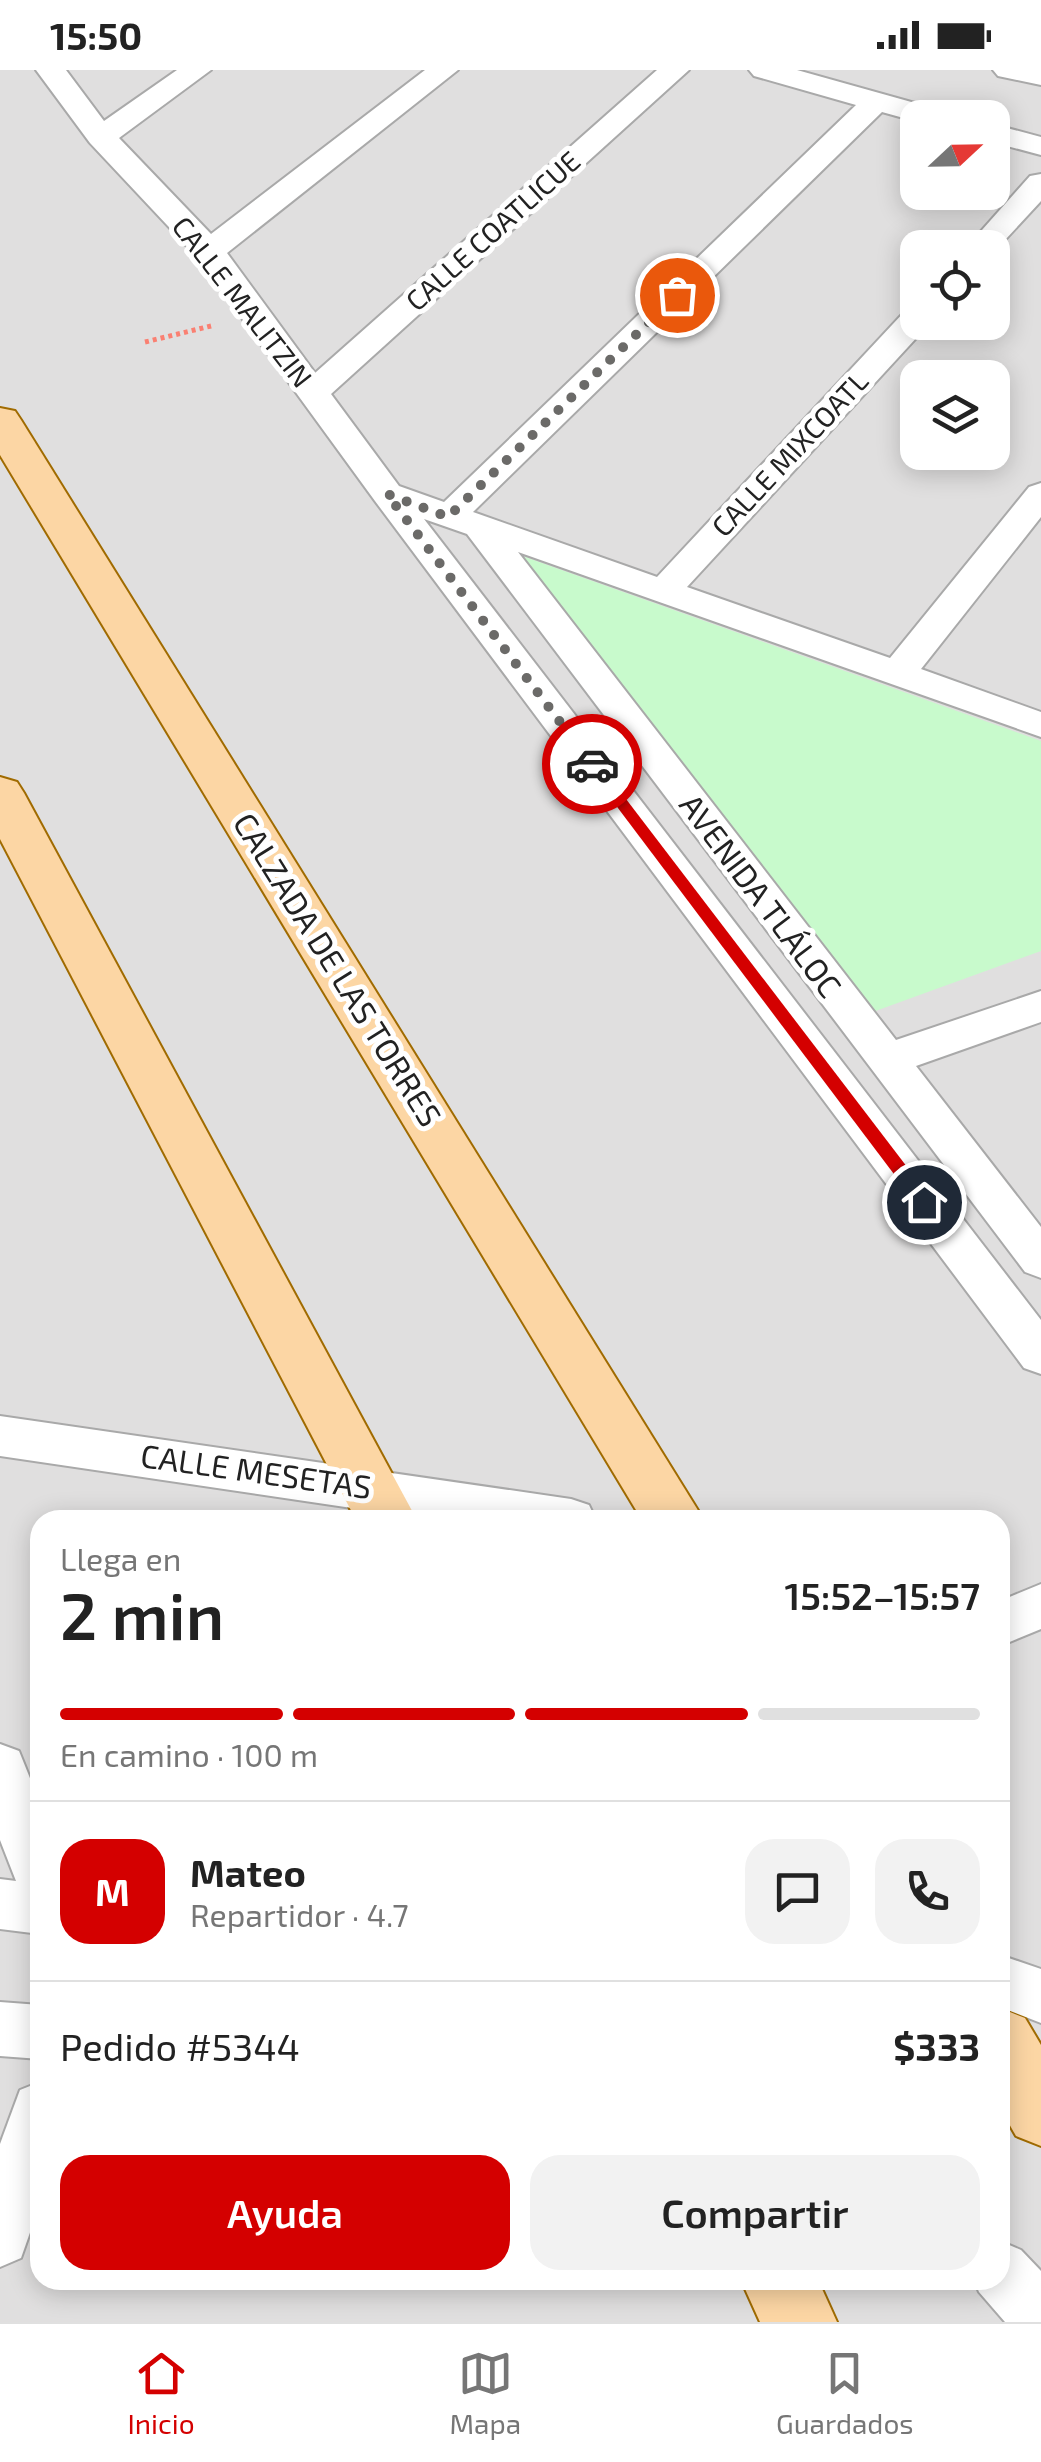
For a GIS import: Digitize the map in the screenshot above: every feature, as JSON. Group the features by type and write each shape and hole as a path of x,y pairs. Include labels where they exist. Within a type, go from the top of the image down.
{"main road":[{"name":"CALZADA DE LAS TORRES","path":"0,420 668,1510"},
{"path":"0,792 379,1504"},
{"path":"1010,2058 1041,2112"},
{"path":"783,2290 800,2322"}],"street":[{"name":"CALLE MALITZIN","path":"51,70 100,137 209,251 387,494"},
{"path":"100,137 196,70"},
{"path":"209,251 443,70"},
{"name":"CALLE COATLICUE","path":"312,393 674,70"},
{"path":"764,70 900,108"},
{"path":"1008,70 1041,76"},
{"path":"465,524 877,101"},
{"path":"1010,138 1041,146"},
{"path":"998,230 1041,183"},
{"name":"CALLE MIXCOATL","path":"663,592 900,335"},
{"path":"387,494 1041,725"},
{"name":"AVENIDA TLÁLOC","path":"387,494 1041,1355"},
{"path":"898,673 1041,494"},
{"name":"AVENIDA TLÁLOC","path":"465,524 1041,1260"},
{"path":"885,1060 1041,1006"},
{"name":"CALLE MESETAS","path":"0,1436 379,1504 451,1510"},
{"path":"1010,1620 1041,1606"},
{"path":"0,1768 30,1848"},
{"path":"0,1904 30,1908"},
{"path":"1010,1985 1041,1996"},
{"path":"0,2029 30,2031"},
{"path":"0,2237 30,2142"},
{"path":"1010,2282 1026,2301 1041,2307"}],"path":[{"path":"145,342 255,315"}],"shaded area":[{"path":"0,70 1041,70 1041,2322 0,2322"}],"green space":[{"path":"514,553 1041,741 1041,951 870,1013"}],"way so far":[{"path":"592,764 387,494 448,517 677,295"}],"route":[{"path":"592,764 924,1202"}]}
